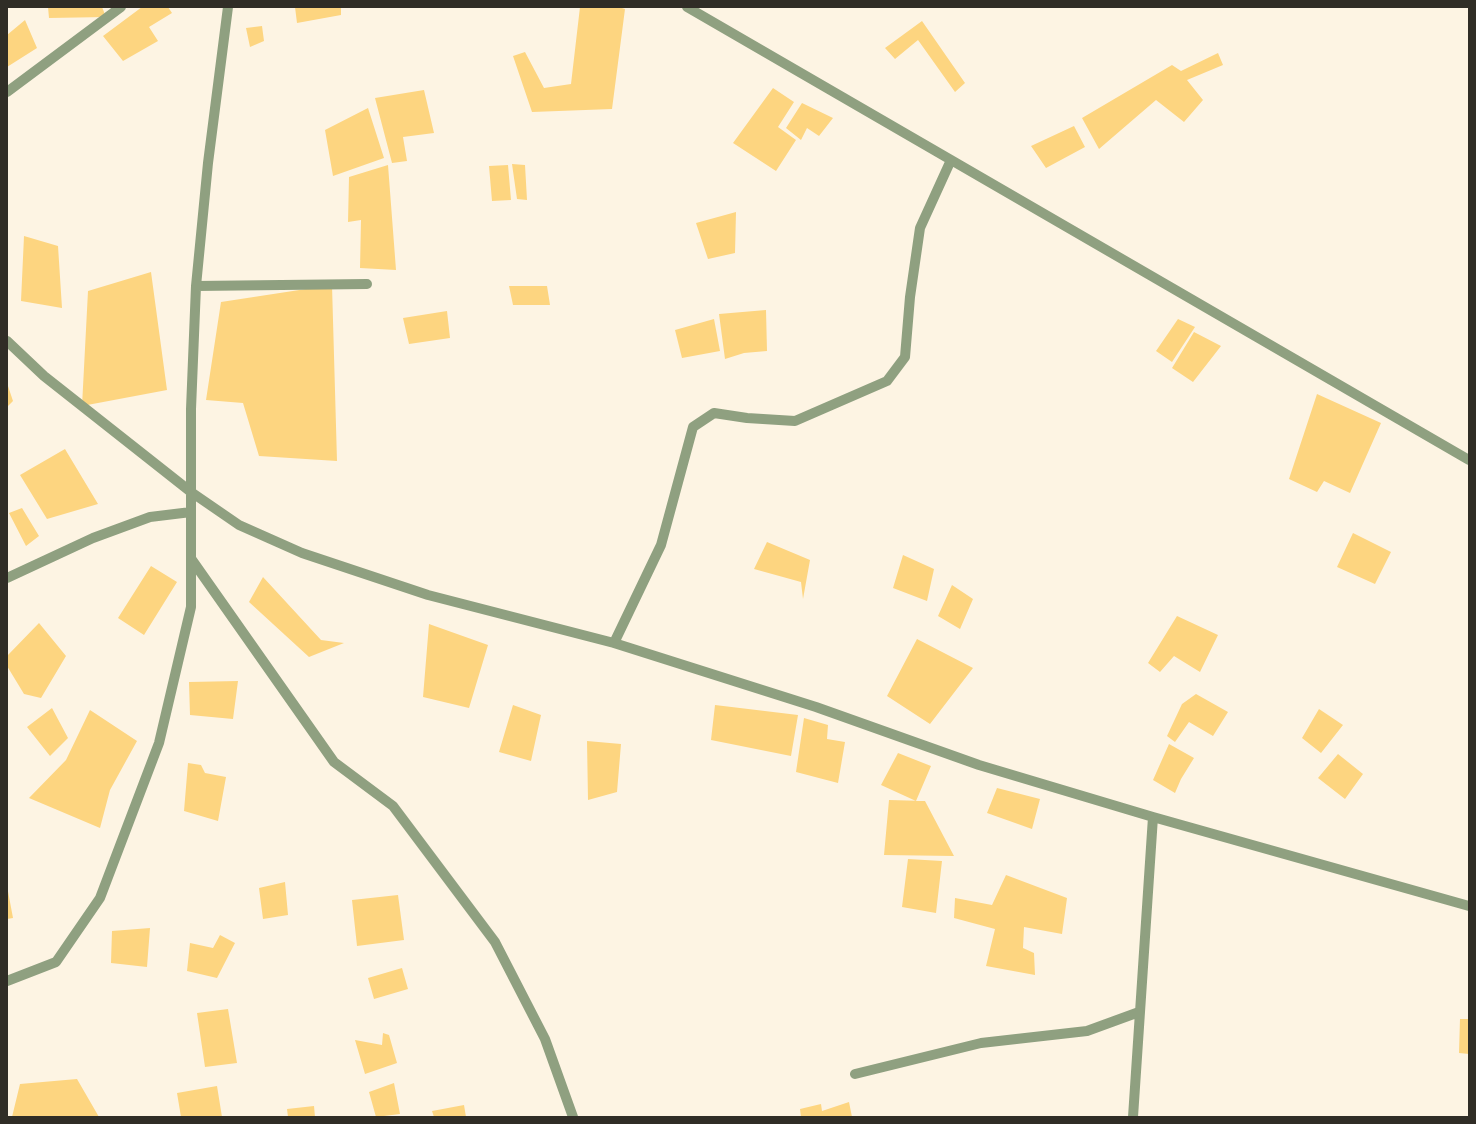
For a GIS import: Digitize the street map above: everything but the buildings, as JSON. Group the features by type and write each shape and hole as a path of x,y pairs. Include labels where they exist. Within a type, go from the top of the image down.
{"street":[{"path":"7,92 121,7"},
{"path":"7,981 56,962 100,898 159,743 191,607 191,409 196,286 208,163 228,7"},
{"path":"687,7 1469,460"},
{"path":"614,643 661,546 693,427 714,413 747,418 795,421 887,381 905,357 910,297 920,228 951,160"},
{"path":"196,286 367,284"},
{"path":"7,342 44,376 191,492 239,525 302,553 428,595 614,643 816,707 979,765 1153,817 1469,906"},
{"path":"7,578 93,538 150,517 192,512"},
{"path":"192,560 334,762 393,806 495,942 545,1038 573,1117"},
{"path":"1133,1117 1153,817"},
{"path":"855,1074 981,1043 1087,1031 1139,1012"}]}
